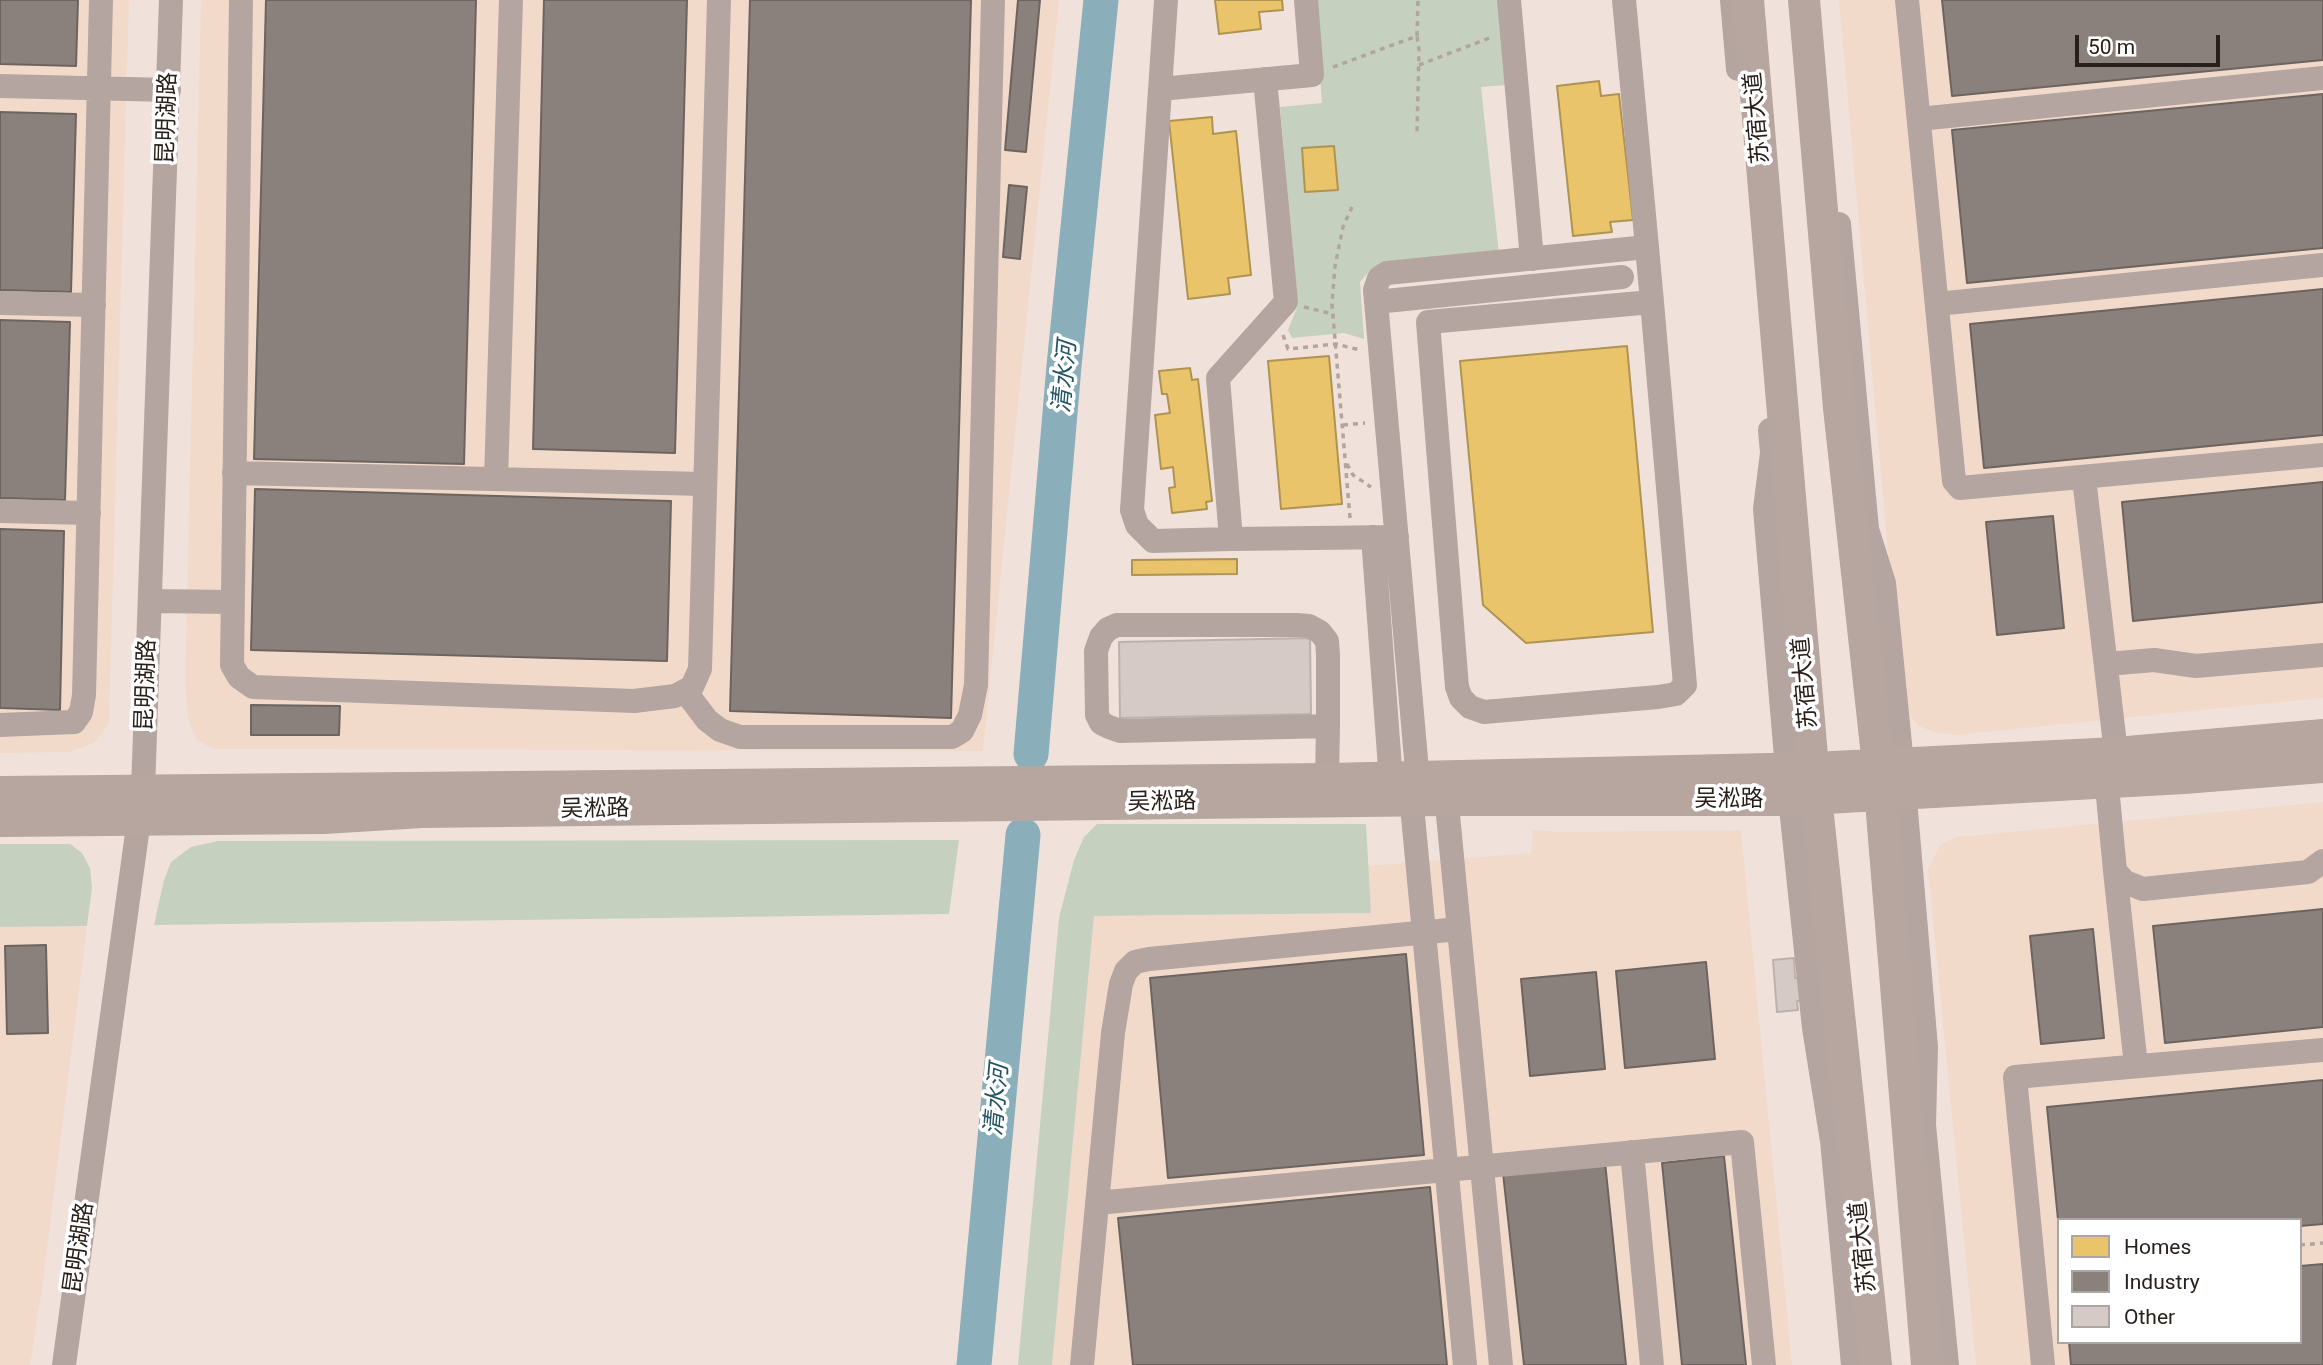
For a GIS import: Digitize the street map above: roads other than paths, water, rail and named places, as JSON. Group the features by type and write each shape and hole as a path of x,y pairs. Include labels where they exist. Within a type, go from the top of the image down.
{"main road":[{"name":"苏宿大道","path":"1748,0 1802,784 1877,1365"},
{"path":"1804,0 1839,408 1891,779 1927,1365"},
{"name":"吴淞路","path":"0,792 324,818 422,812 1417,789 1802,784 2109,763 2323,735"},
{"name":"吴淞路","path":"2109,763 2323,766"},
{"name":"吴淞路","path":"0,821 141,805 1327,779 1417,789"}],"street":[{"path":"0,725 74,722 81,712 84,695 101,0"},
{"name":"昆明湖路","path":"64,1365 141,805 171,0"},
{"path":"241,0 232,665 239,677 253,687 634,701 667,698 685,691 692,687 700,669 719,0"},
{"path":"496,479 511,0"},
{"path":"685,691 707,720 720,730 740,737 952,737 962,731 970,715 976,685 993,0"},
{"path":"1166,0 1132,510 1137,525 1153,541 1374,537"},
{"path":"1160,89 1312,75 1306,0"},
{"path":"1509,0 1520,260 1511,288 1515,314"},
{"path":"1624,0 1652,302 1685,685 1676,694 1658,698 1484,712 1470,706 1461,698 1457,687 1428,322 1652,302"},
{"path":"1732,0 1772,453 1765,509 1802,784 1814,1028 1832,1141 1853,1365"},
{"path":"1818,0 1867,529 1884,583 1891,779 1926,1046 1924,1125 1947,1365"},
{"path":"1907,0 1954,481 1960,488 2323,455"},
{"path":"1919,119 2323,78"},
{"path":"1231,539 1218,377 1280,308 1265,79"},
{"path":"0,86 169,90"},
{"path":"1465,1365 1424,932 1417,789 1374,537 1393,494 1375,290 1379,278 1388,273 1647,247"},
{"path":"1937,304 2323,265"},
{"path":"1376,302 1622,276"},
{"path":"0,303 94,305"},
{"path":"234,472 705,484"},
{"path":"2084,478 2107,664 2115,871 2136,1066"},
{"path":"0,511 89,513"},
{"path":"150,601 232,602"},
{"path":"1327,779 1328,726 1327,641 1320,632 1309,626 1116,625 1101,637 1096,651 1097,715 1101,723 1109,727 1120,731 1328,726"},
{"path":"2107,664 2154,660 2196,666 2323,655"},
{"path":"1417,789 1459,929 1501,1365"},
{"path":"2115,871 2125,882 2143,889 2308,872 2323,861"},
{"path":"1082,1365 1113,1033 1121,984 1126,971 1135,962 1149,959 1459,929"},
{"path":"2043,1365 2015,1077 2323,1050"},
{"path":"1097,1203 1742,1142 1764,1365"},
{"path":"1632,1152 1652,1365"}],"waterway":[{"name":"清水河","path":"1031,754 1064,366 1101,0"},
{"name":"清水河","path":"974,1365 1023,835"}]}
